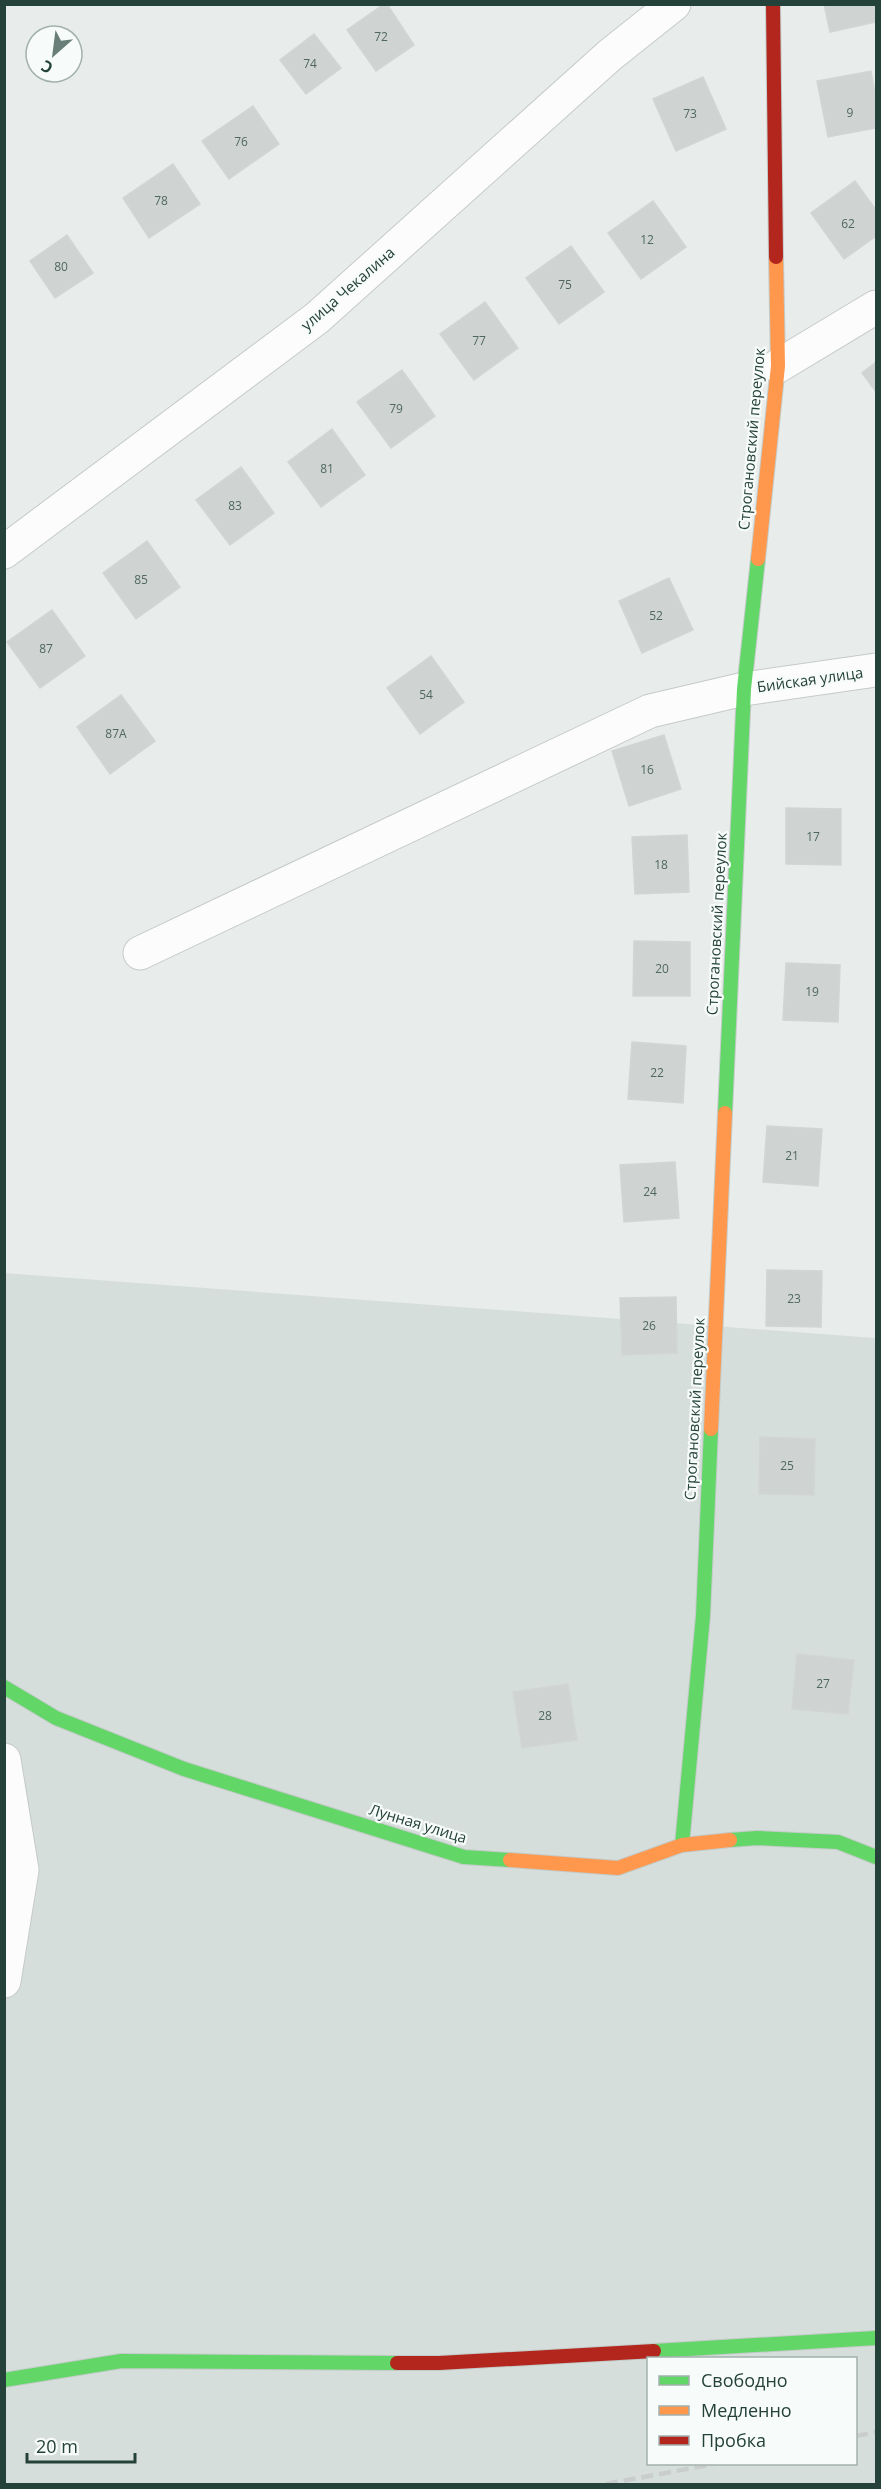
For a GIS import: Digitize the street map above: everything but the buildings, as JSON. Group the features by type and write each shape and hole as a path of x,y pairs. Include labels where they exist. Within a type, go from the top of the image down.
{"street":[{"name":"улица Чекалина","path":"4,552 316,318 610,55 674,4"},
{"name":"Строгановский переулок","path":"682,1845 703,1616 744,689 778,366 774,4"},
{"path":"778,366 876,307"},
{"name":"Бийская улица","path":"140,953 650,711 744,689 876,670"},
{"name":"Лунная улица","path":"4,1687 56,1718 184,1769 464,1857 618,1868 682,1845 757,1838 838,1842 876,1857"},
{"path":"4,1760 22,1870 4,1981"},
{"path":"4,2380 121,2361 439,2363 876,2338"}],"shaded area":[{"path":"4,1273 876,1338 876,2484 5,2484"}],"railway":[{"path":"857,2436 876,2432"},
{"path":"606,2484 709,2465"}],"traffic: fast":[{"path":"725,1113 744,689 758,559"},
{"path":"682,1845 703,1616 711,1429"},
{"path":"4,1687 56,1718 184,1769 464,1857 510,1860"},
{"path":"730,1840 757,1838 838,1842 876,1857"},
{"path":"654,2351 876,2338"},
{"path":"4,2380 121,2361 397,2363"}],"traffic: slow":[{"path":"758,559 778,366 776,257"},
{"path":"711,1429 725,1113"},
{"path":"510,1860 618,1868 682,1845 730,1840"}],"traffic: jam":[{"path":"773,4 776,257"},
{"path":"397,2363 439,2363 654,2351"}]}
